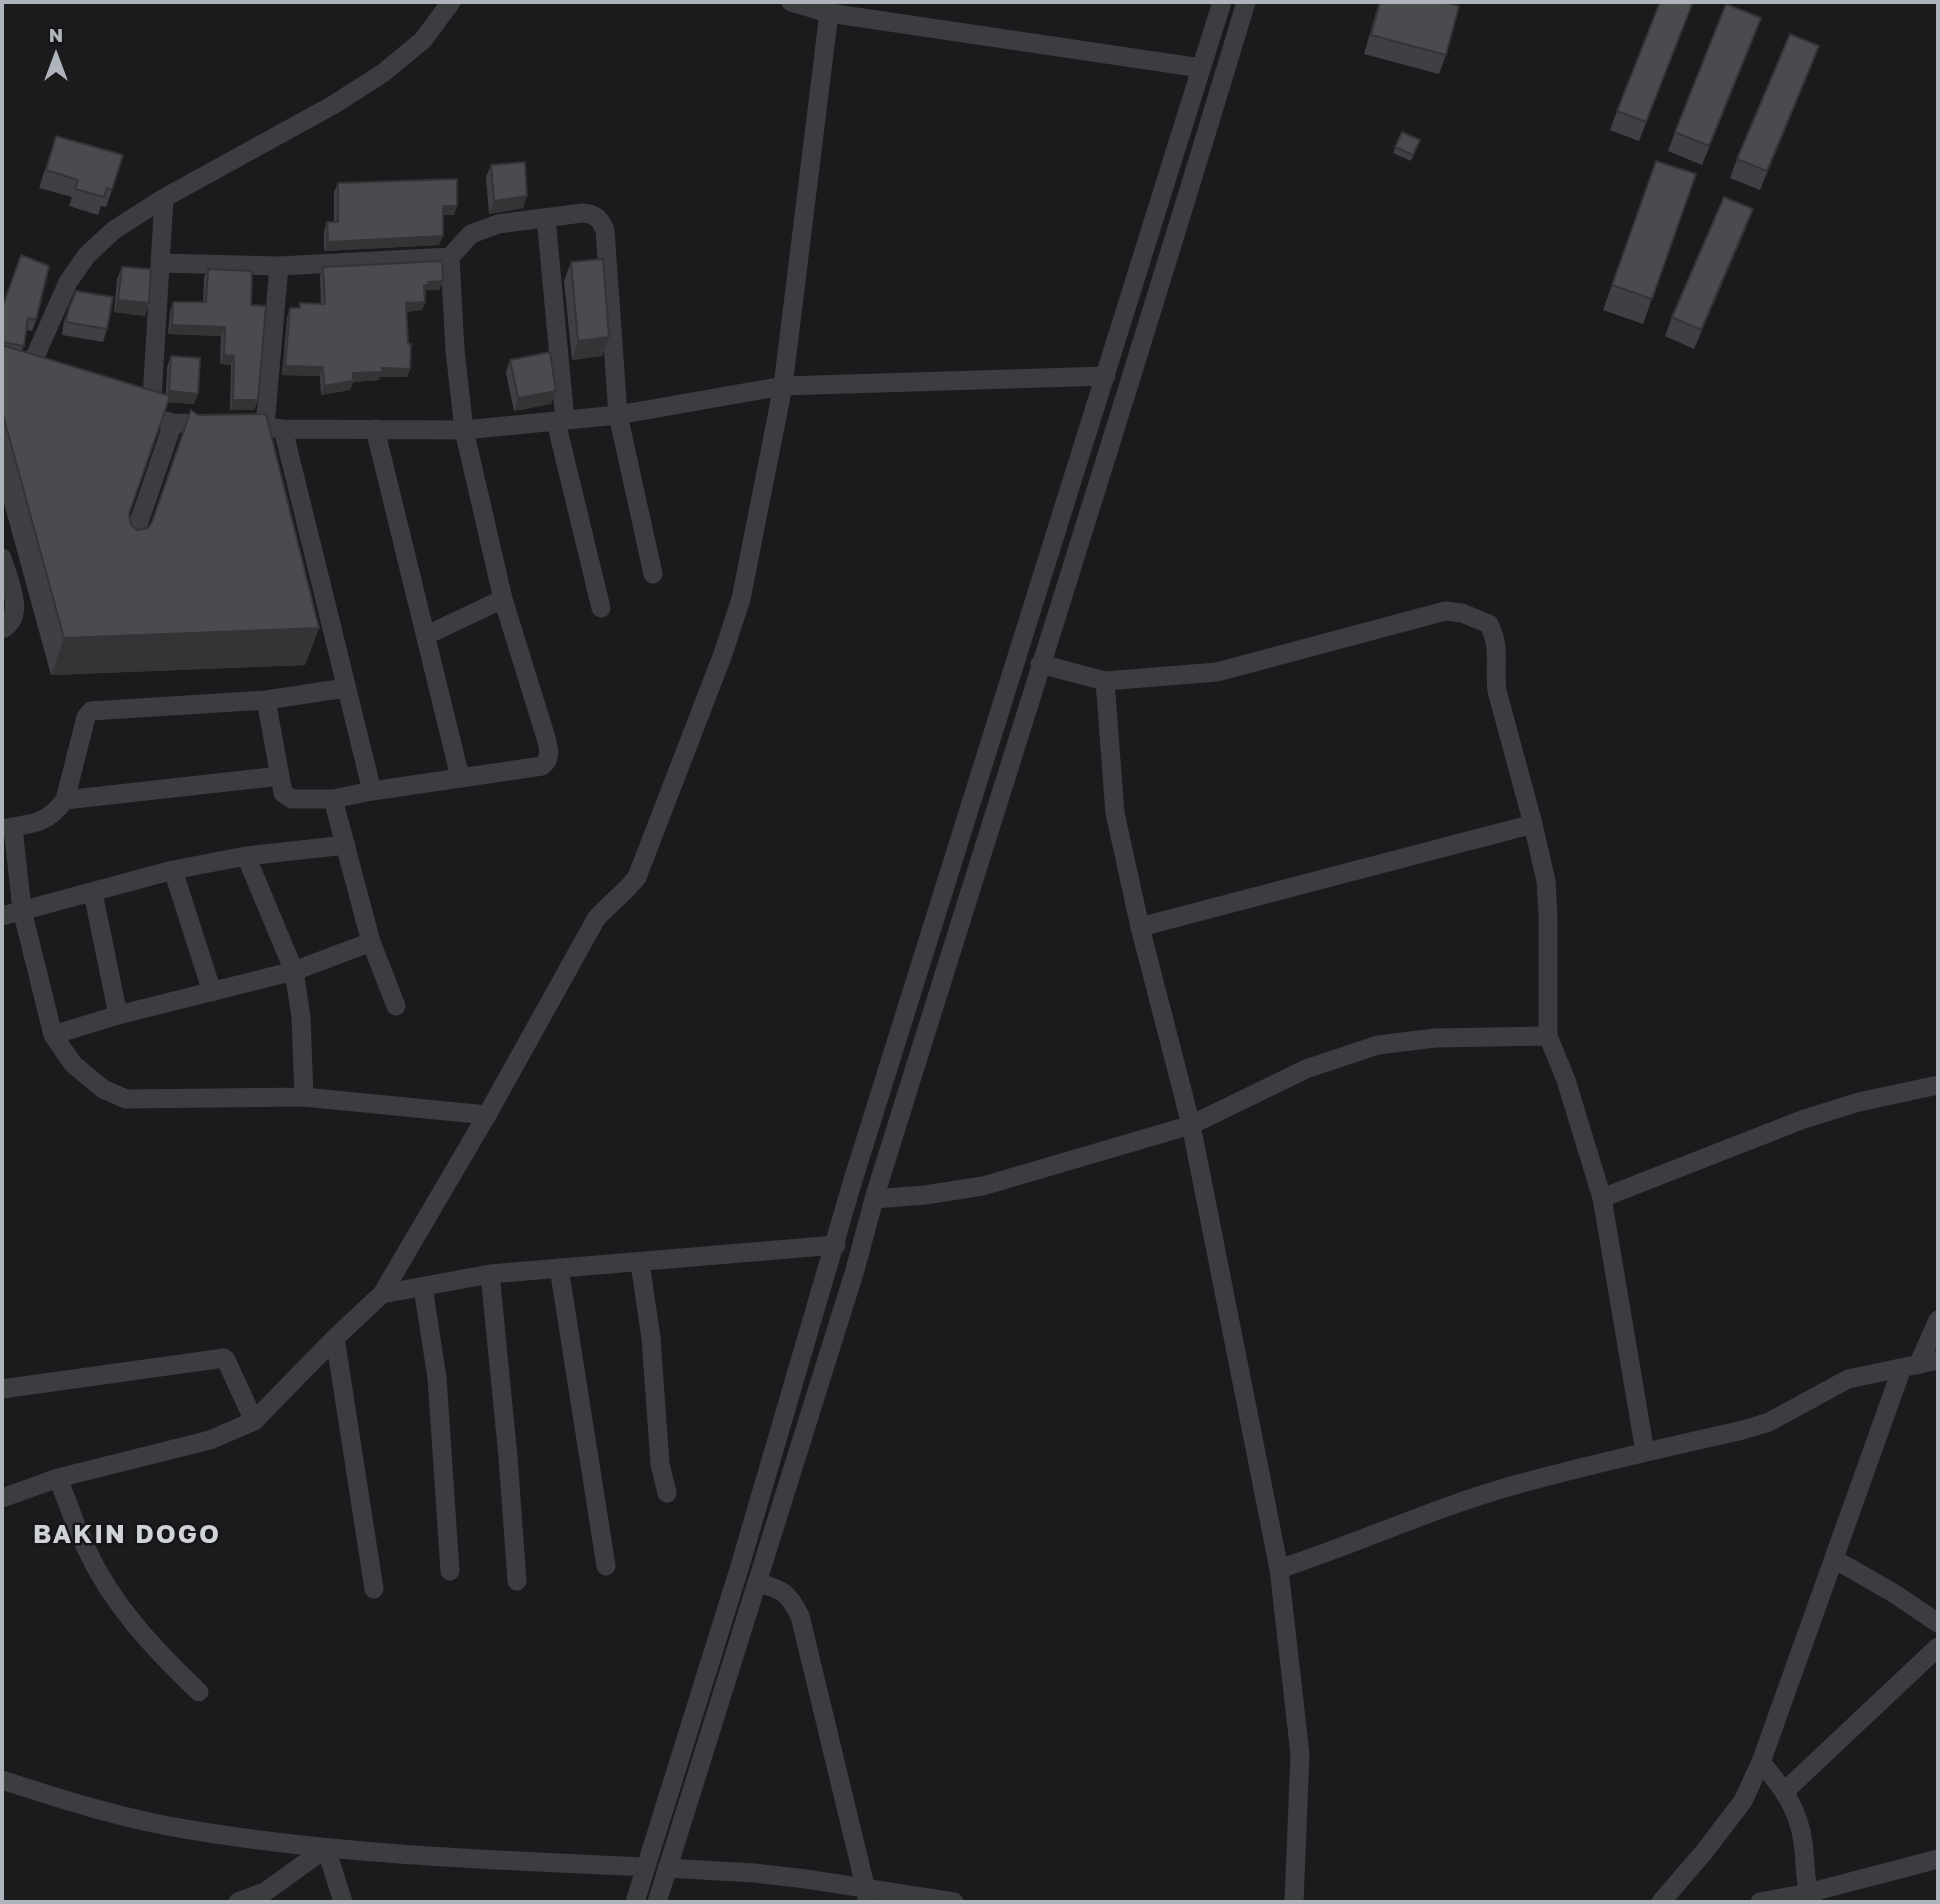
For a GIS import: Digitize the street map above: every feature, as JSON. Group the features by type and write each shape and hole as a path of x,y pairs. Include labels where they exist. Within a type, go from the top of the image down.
{"street":[{"path":"26,377 68,282 87,256 114,230 164,198 333,105 383,73 423,40 452,2"},
{"path":"790,2 829,13 1201,68"},
{"path":"635,1902 836,1245 853,1181 1222,2"},
{"path":"657,1902 1247,2"},
{"path":"2,1498 58,1478 211,1440 254,1421 382,1294 487,1115 596,919 637,877 723,654 741,599 783,387 829,13"},
{"path":"151,416 164,198"},
{"path":"160,263 279,266 450,257 471,234 498,224 582,213 593,214 600,219 605,230 618,415 653,574"},
{"path":"547,218 560,421 601,608"},
{"path":"266,700 283,793 292,799 333,799 541,766 547,762 547,741 503,598 464,430 450,257"},
{"path":"279,266 274,427 372,791"},
{"path":"126,408 173,423 464,430 618,415 783,387 1106,376"},
{"path":"127,555 173,423"},
{"path":"375,429 460,777"},
{"path":"2,558 14,600 14,616 10,624 2,629"},
{"path":"427,635 503,598"},
{"path":"1040,664 1105,681 1217,672 1445,611 1475,617 1489,624 1497,651 1497,691 1546,881 1548,1036 1566,1080 1602,1198 1645,1452"},
{"path":"1105,681 1115,813 1140,927 1191,1125 1279,1569 1300,1754 1294,1902"},
{"path":"346,688 266,700 91,711 86,717 65,800 54,814 45,820 7,828 22,910 53,1035 73,1064 103,1089 126,1099 304,1097 487,1115"},
{"path":"65,800 280,776"},
{"path":"333,799 371,942 396,1006"},
{"path":"1140,927 1533,824"},
{"path":"2,916 173,870 246,856 346,845"},
{"path":"246,856 294,971 302,1017 304,1097"},
{"path":"173,870 212,992"},
{"path":"93,893 118,1015"},
{"path":"53,1035 118,1015 294,971 371,942"},
{"path":"874,1199 983,1186 1191,1125 1306,1069 1378,1045 1436,1038 1548,1036"},
{"path":"1602,1198 1804,1119 1859,1102 1938,1086"},
{"path":"382,1294 490,1274 836,1245"},
{"path":"640,1262 651,1338 660,1464 667,1493"},
{"path":"559,1268 606,1566"},
{"path":"490,1274 517,1581"},
{"path":"423,1287 437,1378 450,1571"},
{"path":"1661,1902 1704,1852 1742,1801 1761,1762 1834,1559 1910,1366 1938,1320"},
{"path":"335,1338 374,1589"},
{"path":"2,1389 224,1358 254,1421"},
{"path":"1279,1569 1514,1485 1769,1422 1848,1379 1938,1360"},
{"path":"58,1478 86,1550 112,1595 152,1647 199,1692"},
{"path":"1834,1559 1895,1594 1938,1623"},
{"path":"758,1583 790,1596 800,1616 867,1896"},
{"path":"1785,1791 1938,1647"},
{"path":"1761,1762 1785,1791 1798,1814 1811,1898"},
{"path":"2,1780 64,1800 190,1830 326,1848 645,1867"},
{"path":"672,1785 692,1790"},
{"path":"237,1902 265,1892 326,1848"},
{"path":"326,1848 343,1902"},
{"path":"1760,1902 1811,1898 1938,1859"},
{"path":"667,1868 806,1879 867,1896 954,1902"}],"building":[{"path":"1380,2 1442,2 1459,6 1446,55 1371,35"},
{"path":"1660,2 1693,2 1646,122 1617,111"},
{"path":"1726,4 1761,18 1709,146 1675,132"},
{"path":"1790,34 1819,46 1767,171 1737,159"},
{"path":"1402,132 1420,140 1413,155 1395,147"},
{"path":"56,136 123,155 112,190 107,188 104,197 75,189 78,180 46,170"},
{"path":"1656,161 1696,174 1652,299 1612,285"},
{"path":"525,162 527,196 494,201 491,165"},
{"path":"457,179 457,206 443,206 443,236 328,242 327,222 338,222 338,183"},
{"path":"1724,197 1753,209 1701,330 1672,317"},
{"path":"21,255 49,266 36,320 28,318 24,346 2,342 2,308"},
{"path":"603,259 609,337 578,341 571,262"},
{"path":"442,261 443,281 428,282 428,285 424,285 425,302 406,303 408,344 411,344 410,369 382,368 382,372 353,373 353,381 324,386 323,367 285,366 290,308 300,308 300,303 325,304 323,267"},
{"path":"122,267 151,269 149,303 118,300"},
{"path":"208,269 252,271 251,305 266,306 258,400 233,400 234,356 224,355 225,327 172,325 173,302 206,302"},
{"path":"76,291 113,297 107,329 66,322"},
{"path":"2,345 170,396 129,514 131,525 137,530 148,528 152,522 191,410 198,415 266,414 319,628 64,638 3,415"},
{"path":"550,352 556,391 518,398 510,360"},
{"path":"171,356 200,358 198,394 169,391"}],"district":[{"name":"BAKIN DOGO","path":"127,1535"}]}
